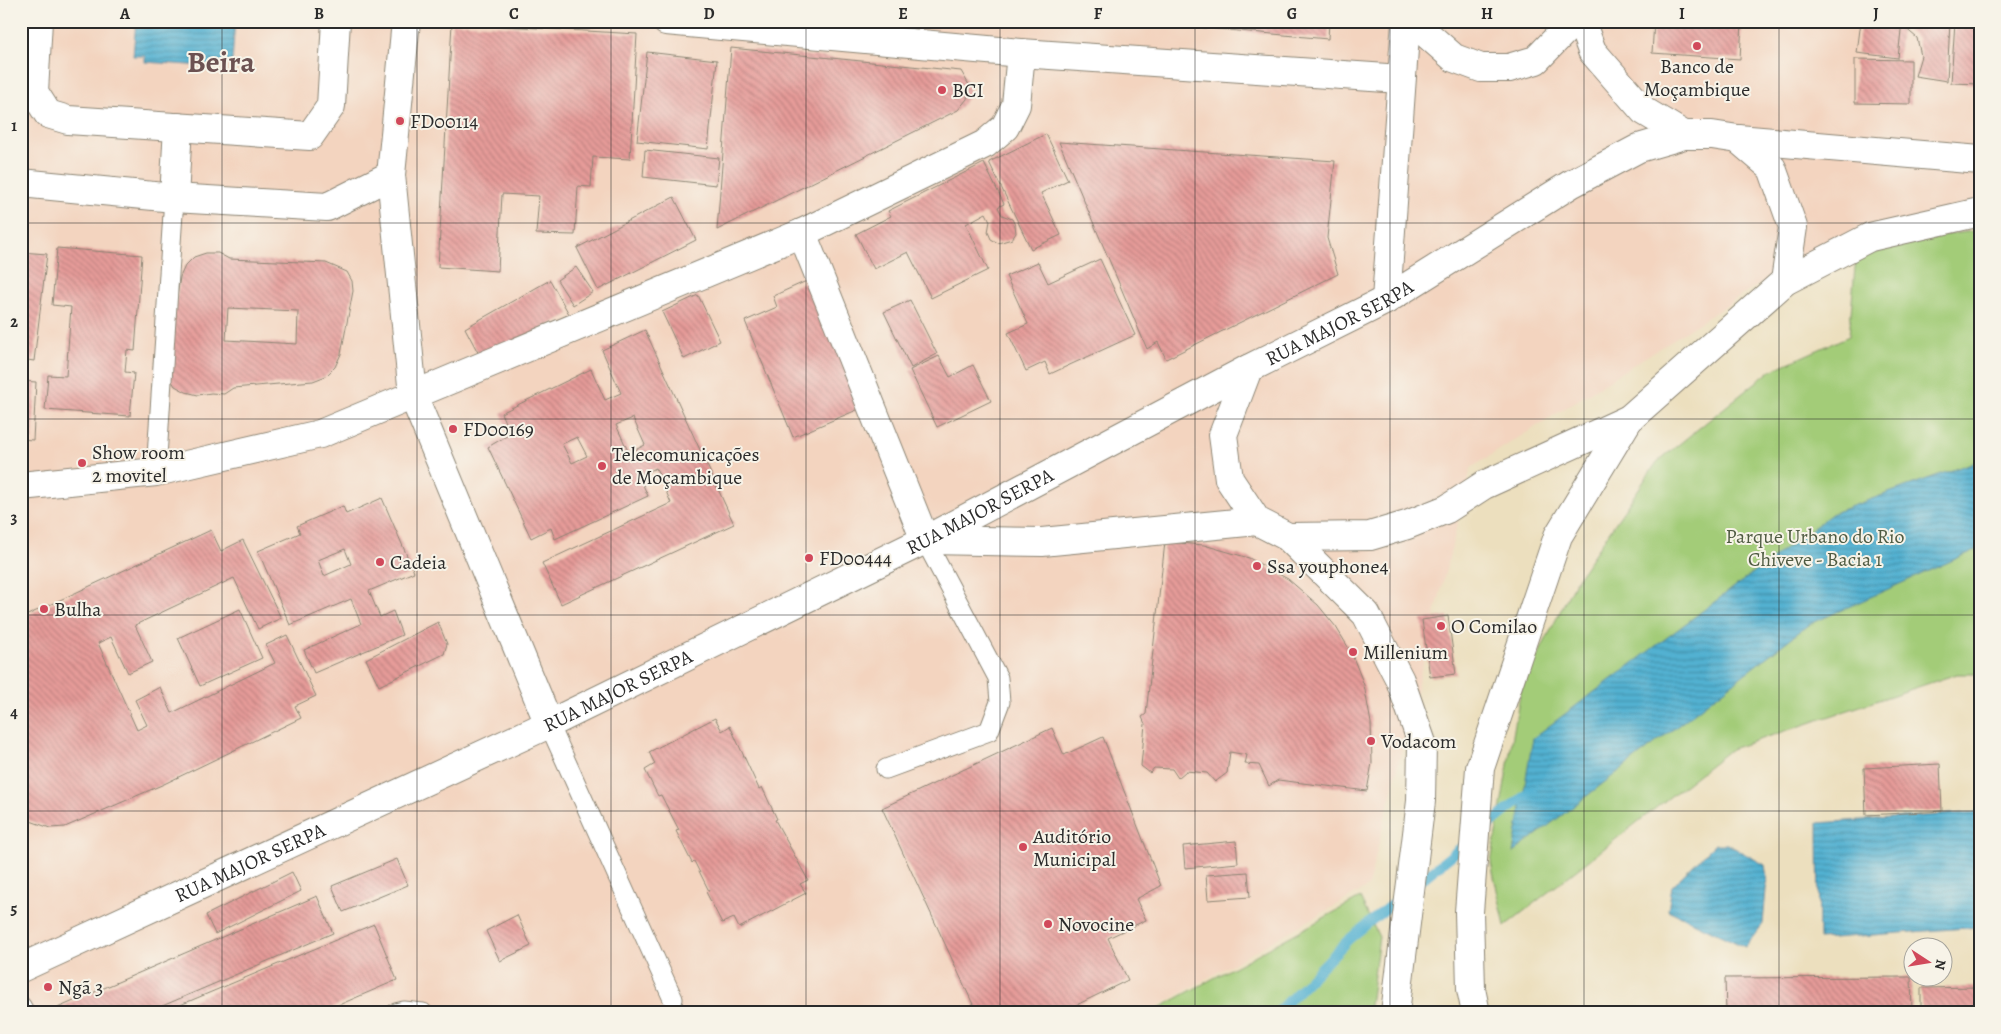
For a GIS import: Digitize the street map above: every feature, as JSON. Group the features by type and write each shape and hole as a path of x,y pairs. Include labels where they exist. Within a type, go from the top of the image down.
{"street":[{"path":"38,21 34,92 48,114 68,120 310,136 331,106 336,21"},
{"path":"406,21 391,175 413,396 549,724"},
{"path":"666,21 1021,53 1401,79"},
{"path":"1386,300 1406,21"},
{"path":"1416,21 1421,29 1454,58 1481,68 1509,68 1536,60 1574,21"},
{"path":"1582,21 1592,51 1644,111 1684,135"},
{"path":"21,486 156,472 320,434 802,233 985,144 1005,127 1016,104 1021,53"},
{"path":"174,198 178,127"},
{"name":"RUA MAJOR SERPA","path":"21,968 549,724 925,540 1248,370 1386,300 1571,184 1639,148 1684,135 1712,135 1738,140 1980,160"},
{"path":"1738,140 1772,168 1793,227 1785,281"},
{"path":"21,183 174,198 327,207 391,175"},
{"path":"1474,1001 1470,912 1480,768 1558,536 1629,420 1785,281 1870,236 1980,212"},
{"path":"802,233 925,540 1042,542 1257,521"},
{"path":"1248,370 1223,435 1229,479 1257,521 1288,537 1366,614 1400,680 1422,743 1421,801 1396,1012"},
{"path":"1288,537 1370,536 1407,525 1448,509 1484,485 1629,420"}],"lane":[{"path":"156,472 174,198"},
{"path":"886,769 989,731 1000,702 998,678 925,540"},
{"path":"549,724 673,999"},
{"path":"21,1006 25,1013"},
{"path":"396,1013 404,1011 423,1013"}],"shaded area":[{"path":"21,21 1980,21 1980,204 1780,268 1763,282 1471,468 1368,887 1146,1013 21,1013"}],"green space":[{"name":"Parque Urbano do Rio Chiveve - Bacia 1","path":"1980,230 1980,674 1957,674 1731,749 1505,926 1491,863 1521,689 1575,582 1657,462 1770,371 1849,336 1856,256 1897,242"},
{"path":"1360,898 1379,937 1369,1013 1150,1013"}],"water":[{"path":"136,21 235,21 232,62 221,62 221,67 145,62 145,56 133,56"},
{"path":"1980,460 1980,548 1808,625 1513,853 1533,738 1833,513"},
{"path":"1980,812 1980,927 1819,939 1818,823"},
{"path":"1715,844 1727,844 1765,865 1767,878 1763,924 1745,947 1668,910 1672,886"}],"building":[{"path":"1129,21 1329,21 1328,39"},
{"name":"Banco de Moçambique","path":"1654,21 1742,21 1740,59 1652,53"},
{"path":"1861,21 1902,21 1898,58 1857,53"},
{"path":"1903,21 1950,21 1947,81 1915,76 1921,56 1917,38 1903,26"},
{"path":"1955,21 1980,21 1980,84 1951,83"},
{"path":"452,23 637,34 630,159 593,157 591,187 578,186 575,235 536,234 539,196 502,194 498,271 438,267"},
{"path":"731,48 961,71 969,85 967,99 958,110 717,230"},
{"path":"647,52 717,60 708,149 637,141"},
{"path":"1855,59 1911,60 1911,104 1855,103"},
{"path":"1046,134 1068,180 1041,193 1061,235 1031,249 989,162"},
{"path":"1059,142 1335,161 1327,238 1338,274 1166,359 1158,342 1147,349"},
{"path":"645,150 719,158 716,185 643,177"},
{"path":"984,163 1004,204 998,207 1002,215 1012,219 1016,233 1012,239 998,243 991,239 988,232 990,221 986,213 966,224 988,270 931,298 908,252 874,269 856,234 891,216 888,211"},
{"path":"674,197 696,240 598,290 577,248"},
{"path":"57,248 142,255 135,351 127,350 125,372 134,373 130,416 45,410 48,375 66,376 71,307 52,305"},
{"path":"21,252 47,254 34,361 21,359"},
{"path":"206,253 218,253 229,259 326,263 347,272 352,281 353,291 341,354 335,367 326,376 313,381 233,388 224,394 198,395 186,392 175,386 168,375 169,349 180,277 185,266 194,257","holes":["228,308 298,311 297,344 226,340"]},
{"path":"1100,259 1135,335 1050,374 1045,362 1026,371 1008,333 1028,324 1006,276 1038,262 1048,283"},
{"path":"576,267 593,292 573,305 557,280"},
{"path":"811,279 864,407 793,437 745,321 777,307 773,296"},
{"path":"550,280 569,314 483,362 465,328"},
{"path":"698,295 720,341 684,359 662,312"},
{"path":"910,300 937,354 911,368 884,312"},
{"name":"Telecomunicações de Moçambique","path":"645,330 734,524 561,604 542,563 671,503 656,468 639,476 648,496 555,539 551,528 531,538 488,447 510,434 501,413 591,369 605,400 621,393 602,350","holes":["633,418 645,445 629,453 616,425","577,437 587,456 572,463 562,444"]},
{"path":"939,356 950,377 973,365 991,401 937,427 910,370"},
{"path":"21,381 36,382 33,440 21,439"},
{"name":"Cadeia","path":"382,498 414,572 369,591 380,617 393,611 402,635 314,673 304,650 361,624 351,599 290,625 258,551 300,533 297,526 343,506 346,514","holes":["345,549 351,564 324,576 318,560"]},
{"path":"211,530 221,551 243,540 281,618 258,629 234,578 135,625 152,662 128,673 111,637 98,643 137,730 147,725 135,700 160,687 172,713 275,663 266,645 287,635 316,696 295,706 301,718 164,784 65,827 50,828 22,818 21,618"},
{"path":"1165,542 1204,545 1249,558 1288,579 1318,605 1336,627 1351,652 1364,685 1371,723 1372,763 1367,791 1278,780 1269,786 1259,765 1245,764 1247,755 1230,752 1227,773 1215,782 1207,773 1186,771 1178,778 1172,769 1154,768 1150,773 1141,766 1145,724 1142,717 1146,714"},
{"path":"240,609 262,658 200,686 178,638"},
{"path":"1448,616 1456,674 1430,677 1422,620"},
{"path":"438,622 447,644 444,654 379,686 366,659"},
{"path":"715,718 722,731 730,726 759,789 762,787 777,819 775,820 808,880 800,884 806,893 739,928 734,918 722,923 706,892 709,891 694,861 692,863 676,831 679,830 661,795 658,796 645,770 655,764 649,752"},
{"name":"Auditório Municipal","path":"1052,728 1064,755 1103,737 1161,886 1136,899 1146,920 1108,938 1128,980 1060,1013 977,1013 882,808"},
{"path":"1940,764 1942,811 1866,815 1864,768"},
{"path":"1236,841 1238,863 1185,868 1183,846"},
{"path":"397,859 408,885 343,912 332,886"},
{"path":"292,872 301,891 215,934 206,915"},
{"path":"1248,872 1250,897 1208,900 1206,875"},
{"path":"317,896 333,933 146,1013 46,1013"},
{"path":"517,915 531,946 500,961 486,931"},
{"path":"374,924 397,980 320,1013 161,1013"},
{"path":"1904,977 1904,986 1911,986 1912,1013 1726,1013 1725,978"},
{"path":"1979,987 1979,1013 1921,1013 1921,988"}],"waterway":[{"path":"1415,885 1532,790"},
{"path":"1277,1013 1348,940 1404,894"}],"place":[{"name":"Banco de Moçambique","path":"1697,46"},
{"name":"BCI","path":"942,90"},
{"name":"FD00114","path":"400,121"},
{"name":"FD00169","path":"453,429"},
{"name":"Show room 2 movitel","path":"82,463"},
{"name":"Telecomunicações de Moçambique","path":"602,466"},
{"name":"FD00444","path":"809,558"},
{"name":"Cadeia","path":"380,562"},
{"name":"Ssa youphone4","path":"1257,566"},
{"name":"Bulha","path":"44,609"},
{"name":"O Comilao","path":"1441,626"},
{"name":"Millenium","path":"1353,652"},
{"name":"Vodacom","path":"1371,741"},
{"name":"Auditório Municipal","path":"1023,847"},
{"name":"Novocine","path":"1048,924"},
{"name":"Ngã 3","path":"48,987"}],"district":[{"name":"Beira","path":"221,62"}]}
